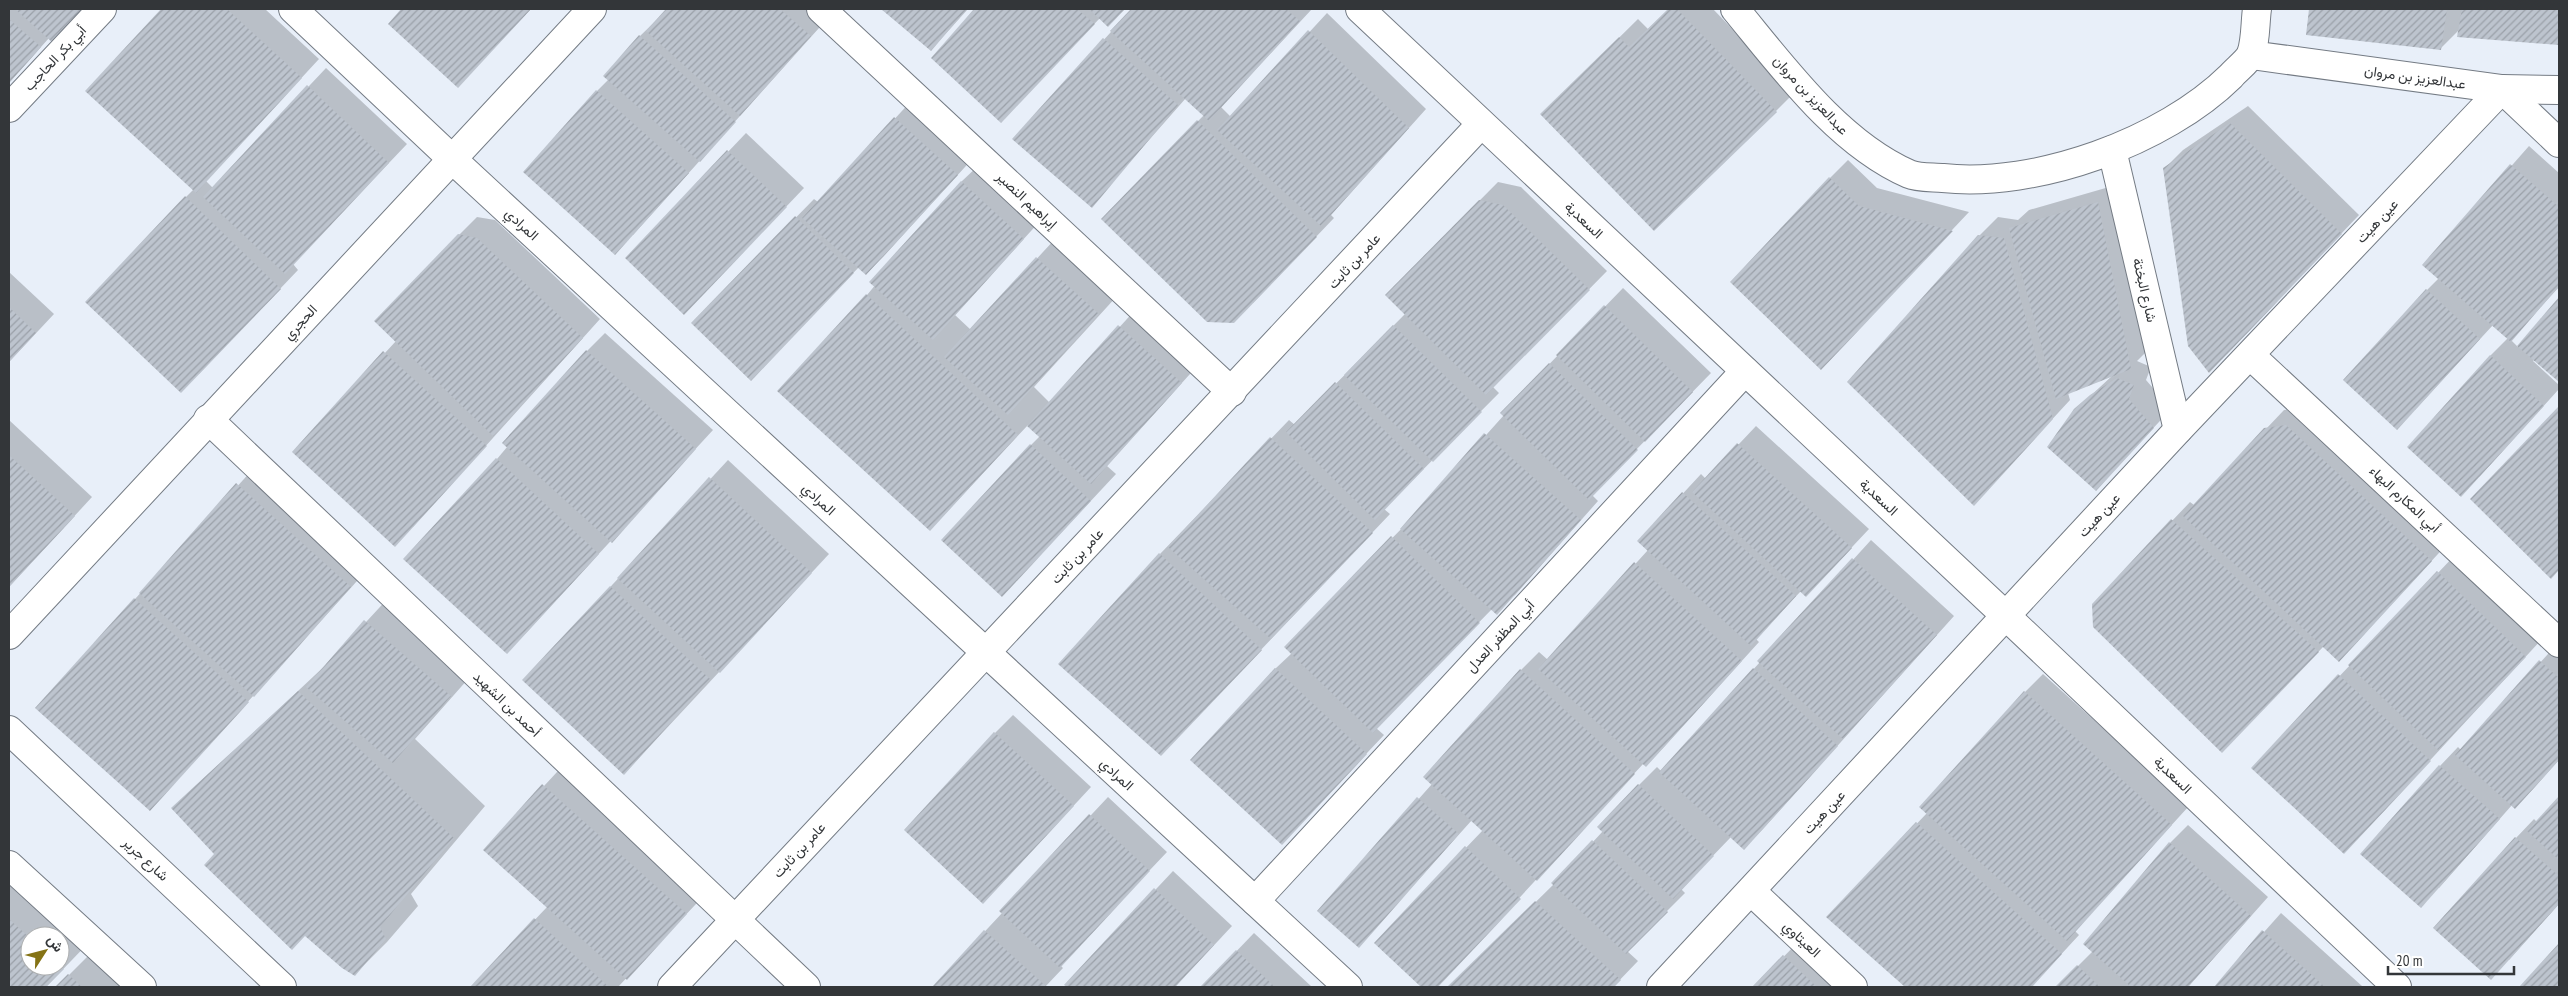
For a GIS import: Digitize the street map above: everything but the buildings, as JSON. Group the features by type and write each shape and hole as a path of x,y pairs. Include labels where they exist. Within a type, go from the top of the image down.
{"street":[{"name":"أبي بكر الحاجب","path":"9,108 102,9"},
{"name":"المرادي","path":"293,9 452,159 1348,987"},
{"name":"الحجري","path":"9,635 592,9"},
{"name":"إبراهيم النصير","path":"822,9 1232,392"},
{"name":"السعدية","path":"1360,9 2006,616 2397,987"},
{"name":"عبدالعزيز بن مروان","path":"1735,9 1803,91 1854,140 1910,175 1963,180 2014,176 2064,166 2112,150 2146,134 2215,91 2251,55 2502,89"},
{"path":"2251,55 2257,9"},
{"path":"2502,89 2559,90"},
{"path":"2502,89 2559,142"},
{"name":"عين هيت","path":"1661,987 2178,430 2251,356 2502,89"},
{"name":"عامر بن ثابت","path":"672,987 1232,392 1481,124"},
{"name":"شارع البختة","path":"2112,150 2178,430"},
{"name":"أبي المكارم البهاء","path":"2251,356 2559,643"},
{"name":"أبي المظفر العدل","path":"1255,901 1745,371"},
{"name":"أحمد بن الشهيد","path":"208,420 806,987"},
{"name":"شارع جرير","path":"9,730 282,987"},
{"path":"9,865 142,987"},
{"name":"العيتاوي","path":"1751,891 1853,987"}]}
